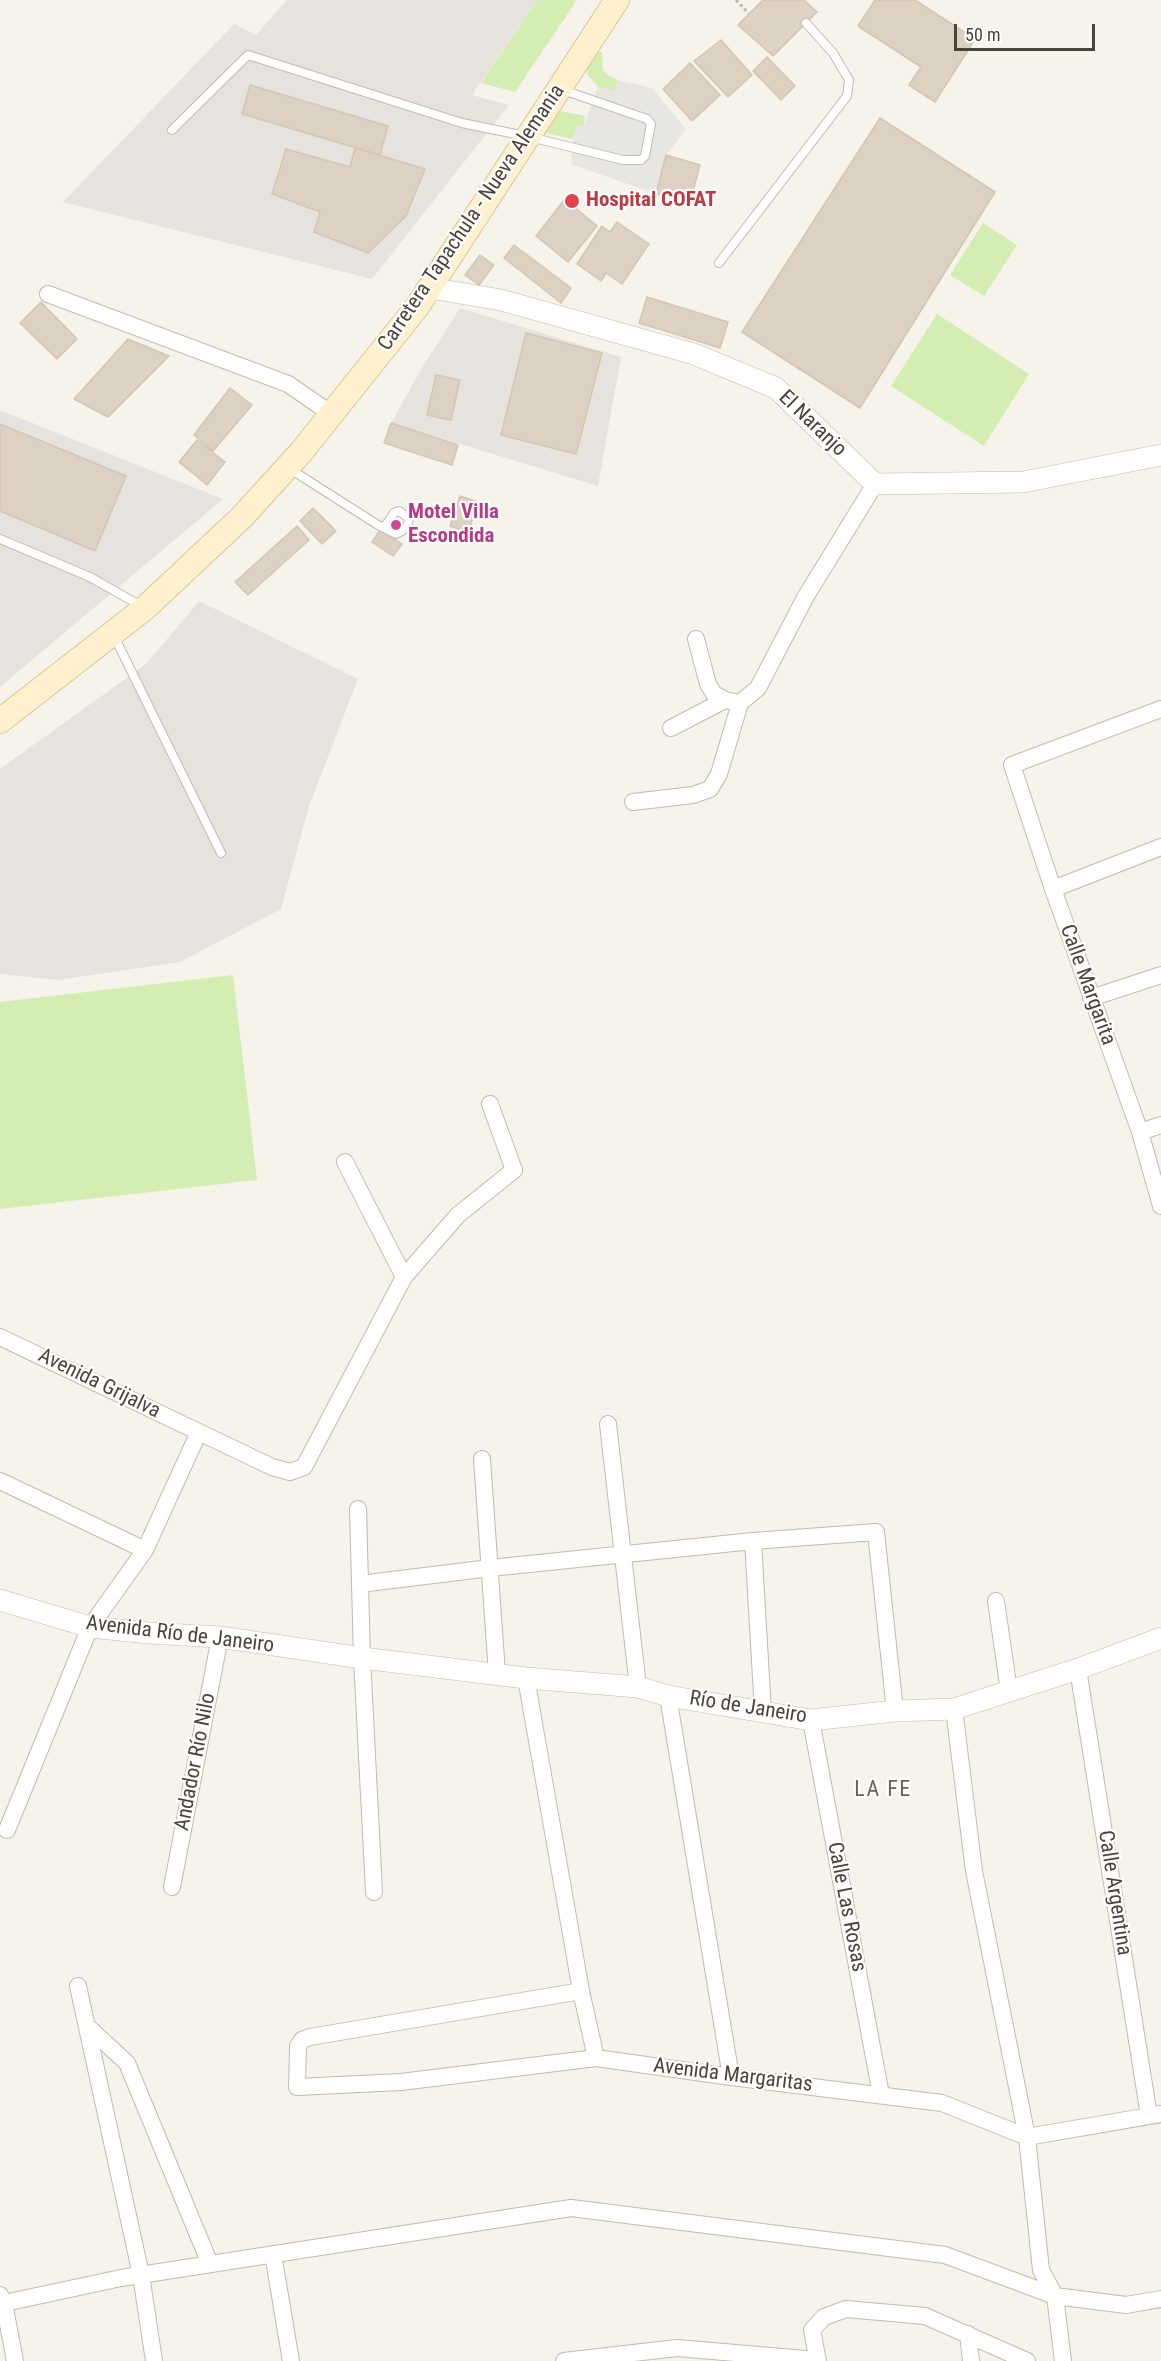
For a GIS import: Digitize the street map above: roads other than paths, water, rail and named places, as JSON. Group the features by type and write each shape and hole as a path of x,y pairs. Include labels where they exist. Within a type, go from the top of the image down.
{"main road":[{"name":"Carretera Tapachula - Nueva Alemania","path":"0,721 145,608 242,517 333,415 430,288 617,0"}],"street":[{"name":"El Naranjo","path":"430,288 501,300 694,354 776,388 875,484"},
{"path":"48,294 288,384 333,415"},
{"path":"671,728 758,688 806,596 875,484 1023,482 1161,455"},
{"path":"696,639 708,684 714,694 733,701"},
{"path":"633,802 693,795 710,789 719,774 733,701"},
{"name":"Calle Margarita","path":"1161,709 1012,765 1091,998 1140,1132 1161,1206"},
{"path":"1053,889 1161,847"},
{"path":"1091,998 1161,975"},
{"name":"Avenida Grijalva","path":"0,1336 198,1434 272,1467 290,1472 304,1467 405,1277 458,1215 514,1170 490,1104"},
{"path":"1140,1132 1161,1125"},
{"path":"345,1162 405,1277"},
{"path":"608,1424 638,1688"},
{"path":"7,1830 90,1627 145,1550 198,1434"},
{"path":"482,1458 497,1674"},
{"path":"0,1481 145,1550"},
{"path":"358,1509 362,1659 374,1892"},
{"path":"360,1584 753,1541 876,1533 894,1711"},
{"path":"753,1541 764,1712"},
{"name":"Avenida Río de Janeiro","path":"0,1600 90,1627 220,1637 362,1659"},
{"path":"996,1600 1009,1691"},
{"name":"Andador Río Nilo","path":"172,1887 220,1637"},
{"name":"Río de Janeiro","path":"362,1659 638,1688 668,1696 811,1720 894,1711 954,1709 1078,1669 1161,1638"},
{"name":"Calle Argentina","path":"1078,1669 1155,2115"},
{"path":"526,1678 581,1991 596,2058"},
{"path":"668,1696 731,2077"},
{"path":"954,1709 974,1870 1027,2137 1041,2270 1055,2296 1064,2361"},
{"name":"Calle Las Rosas","path":"811,1720 881,2095"},
{"path":"78,1986 141,2275 154,2361"},
{"name":"Avenida Margaritas","path":"581,1991 310,2037 302,2040 298,2046 297,2087 401,2082 596,2058 942,2103 1027,2137"},
{"path":"87,2026 127,2062 210,2264"},
{"path":"1027,2137 1155,2115"},
{"path":"15,2361 1,2301 141,2275 571,2208 945,2254 1055,2296 1126,2305 1161,2299"},
{"path":"273,2254 291,2361"},
{"path":"564,2361 678,2354 818,2361 812,2330 824,2317 846,2309 925,2316 1026,2361"},
{"path":"968,2334 971,2361"}],"lane":[{"path":"718,264 847,96 849,80 833,53 806,23"},
{"path":"172,130 248,55 462,123 623,160 641,160 645,156 651,124 647,119 559,89"},
{"path":"288,467 384,528"},
{"path":"0,539 90,577 145,608"},
{"path":"112,634 221,853"}],"place":[{"name":"Hospital COFAT","path":"572,201"},
{"name":"Motel Villa Escondida","path":"396,525"}],"district":[{"name":"LA FE","path":"883,1790"}]}
